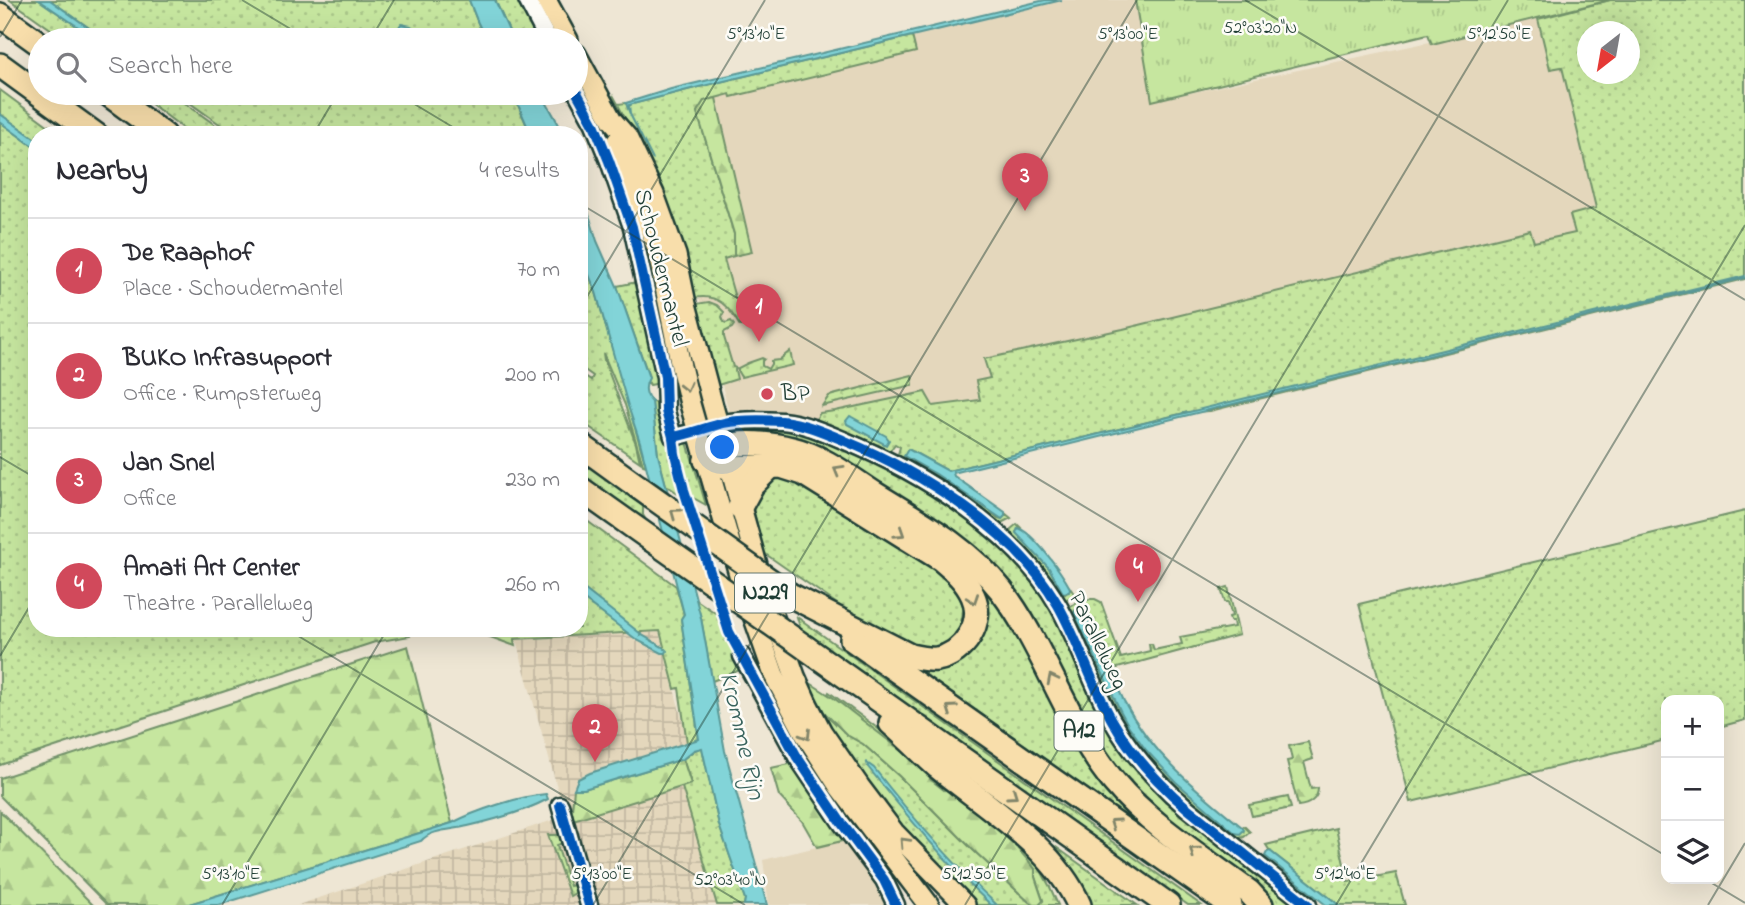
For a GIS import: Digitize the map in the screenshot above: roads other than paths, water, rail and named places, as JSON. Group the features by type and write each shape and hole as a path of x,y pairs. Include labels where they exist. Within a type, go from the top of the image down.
{"highway":[{"path":"0,15 28,35"},
{"path":"0,65 28,85"},
{"path":"55,105 84,126"},
{"path":"123,105 152,126"},
{"name":"A12","path":"720,450 748,444 794,449 810,455 845,474 962,551 979,566 1014,610 1030,635 1083,738 1115,783 1146,814 1249,892 1261,905"},
{"name":"A12","path":"720,450 803,473 941,559 962,577 974,597 976,619 966,642 956,651 936,659 924,660 910,656 790,596"},
{"name":"A12","path":"588,451 1230,905"},
{"path":"740,507 752,485 771,466"},
{"path":"588,494 1168,905"},
{"path":"830,665 937,766 1038,848 1061,875 1079,905"}],"main road":[{"path":"546,0 561,28"},
{"name":"Schoudermantel","path":"588,76 612,120 627,137 654,194 676,255 720,450 741,581 774,675 805,734 840,788 929,905"},
{"name":"Schoudermantel","path":"612,120 618,145 657,248 681,366 698,431 720,450 764,590 807,704 822,732 894,832 958,898"}],"street":[{"path":"527,0 542,28"},
{"name":"Schoudermantel","path":"584,105 620,188 632,227 665,377 666,411 673,437 698,431"},
{"name":"Parallelweg","path":"698,431 720,450 734,421 785,421 829,434 889,461 980,518 1015,549 1058,605 1112,720 1137,758 1170,794 1308,905"},
{"path":"742,656 797,757 884,880 896,905"},
{"path":"560,805 589,905"},
{"path":"936,905 958,898"}],"water":[{"path":"39,0 50,0 89,28 80,28"},
{"path":"469,0 495,0 508,28 480,28"},
{"path":"1045,0 1062,0 629,105 630,114 626,103 671,89"},
{"path":"401,24 413,28 398,28"},
{"path":"518,105 548,105 559,126 527,126"},
{"path":"0,114 28,134 28,142 0,122"},
{"path":"588,212 649,378 646,390 652,402 658,455 701,618 725,751 767,905 744,905 745,899 719,825 702,748 694,750 683,759 584,789 574,789 578,779 590,773 699,739 681,619 684,614 640,442 588,272"},
{"path":"1745,276 953,473 1005,512 1002,519 936,474 904,456 908,449 948,471"},
{"path":"850,416 886,436 889,440 886,445 847,424"},
{"path":"1018,528 1047,554 1066,581 1069,592 1063,593 1049,568 1016,533"},
{"path":"588,592 641,634 640,636 667,651 662,653 637,640 588,603"},
{"path":"1080,608 1135,720 1176,770 1242,827 1244,830 1240,834 1235,833 1176,782 1146,750 1128,725 1074,613"},
{"path":"867,763 948,856 997,905 991,905 943,856"},
{"path":"546,794 548,799 519,812 436,832 421,841 219,905 186,905 452,823 498,805"},
{"path":"1270,851 1339,905 1326,905 1265,856"}],"place":[{"name":"Jan Snel","path":"1025,211"},
{"name":"De Raaphof","path":"759,342"},
{"name":"BP","path":"767,394"},
{"name":"Amati Art Center","path":"1138,602"},
{"name":"BUKO Infrasupport","path":"595,762"}],"water label":[{"name":"Kromme Rijn","path":"741,736"}]}
